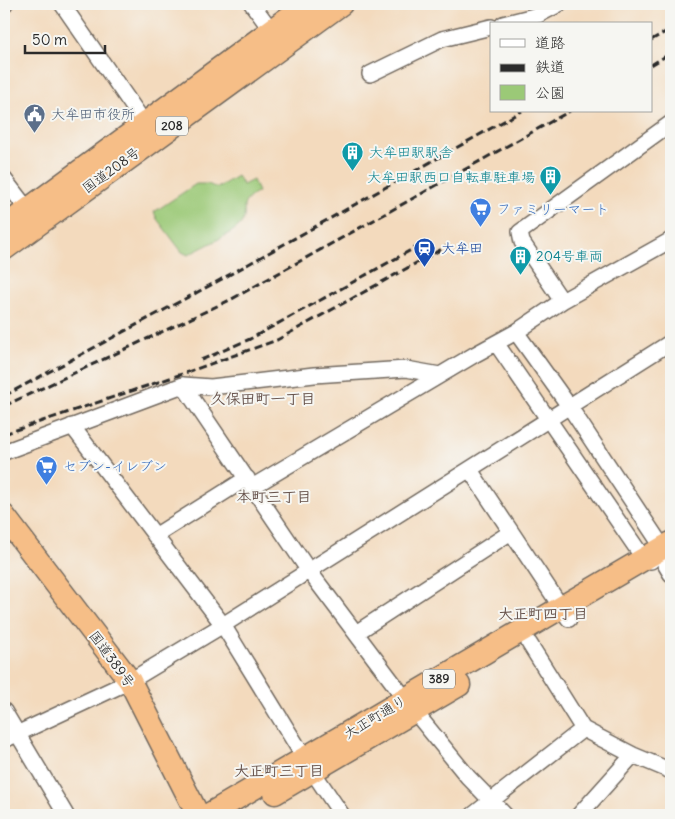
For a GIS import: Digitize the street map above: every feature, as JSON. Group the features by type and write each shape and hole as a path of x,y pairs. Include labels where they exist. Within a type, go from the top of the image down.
{"highway":[{"name":"国道208号","path":"4,227 289,22 341,4"},
{"name":"国道208号","path":"4,249 289,22"},
{"name":"国道389号","path":"4,516 130,681 198,815"},
{"name":"大正町通り","path":"236,815 309,765 566,613 664,558"},
{"name":"大正町通り","path":"410,705 528,643 566,613"},
{"name":"大正町通り","path":"208,815 309,765"}],"street":[{"path":"62,4 145,124"},
{"path":"252,4 289,22"},
{"path":"511,22 538,15 559,4"},
{"path":"370,74 442,39 490,27"},
{"path":"562,301 522,242 520,232 671,123"},
{"path":"4,179 27,209"},
{"path":"155,536 516,332 562,301 671,240"},
{"path":"516,332 569,406 664,558"},
{"path":"4,740 130,681 223,625 671,342"},
{"path":"496,343 550,419 664,558"},
{"path":"4,452 183,385 211,387 314,375 406,369 440,375"},
{"path":"183,385 309,571 410,705 468,777 504,815"},
{"path":"72,426 223,625 342,815"},
{"path":"470,470 566,613"},
{"path":"356,633 512,532"},
{"path":"528,643 583,730 633,755 671,771"},
{"path":"4,711 66,815"},
{"path":"474,815 583,730"},
{"path":"579,815 633,755"}],"green space":[{"path":"237,176 243,185 253,180 258,192 250,197 244,205 243,221 230,233 188,255 182,252 157,219 154,212 196,184 208,184 217,188"}],"railway":[{"path":"652,39 671,29"},
{"path":"652,64 671,53"},
{"path":"4,396 220,280 520,112"},
{"path":"4,406 232,299 568,112"},
{"path":"201,360 250,339 422,244"},
{"path":"4,434 277,340 449,245"}],"place":[{"name":"大牟田市役所","path":"35,133"},
{"name":"大牟田駅駅舎","path":"353,171"},
{"name":"大牟田駅西口自転車駐車場","path":"551,196"},
{"name":"ファミリーマート","path":"481,228"},
{"name":"大牟田","path":"425,267"},
{"name":"204号車両","path":"520,275"},
{"name":"セブン-イレブン","path":"47,485"}],"district":[{"name":"久保田町一丁目","path":"263,399"},
{"name":"本町三丁目","path":"274,497"},
{"name":"大正町四丁目","path":"543,614"},
{"name":"大正町三丁目","path":"279,771"}]}
